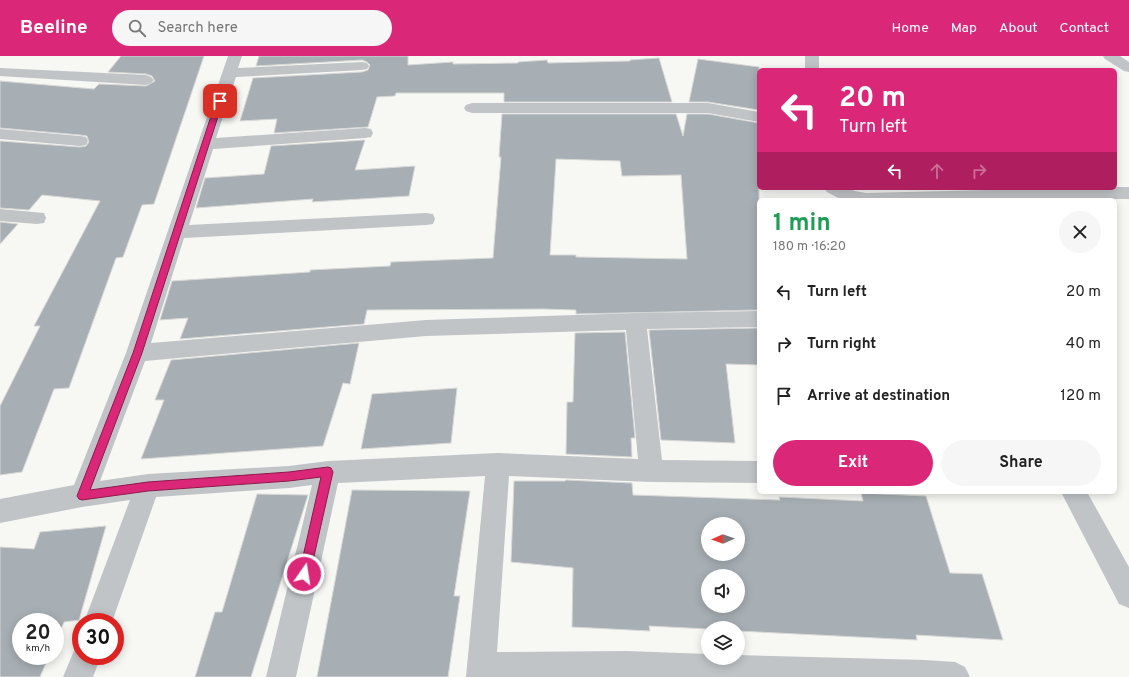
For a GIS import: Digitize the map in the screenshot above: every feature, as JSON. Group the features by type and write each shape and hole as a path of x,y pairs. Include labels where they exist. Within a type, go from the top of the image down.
{"street":[{"path":"812,56 812,68"},
{"path":"1110,56 1129,68"},
{"path":"82,496 137,353 232,64 362,66"},
{"path":"0,72 146,80"},
{"path":"472,108 708,108 757,117"},
{"path":"206,144 365,133"},
{"path":"0,134 80,141"},
{"path":"837,190 851,197 858,198"},
{"path":"952,198 1129,193"},
{"path":"0,215 37,218"},
{"path":"177,232 426,219"},
{"path":"137,353 426,328 636,321 757,319"},
{"path":"636,321 651,471"},
{"path":"498,464 482,672 627,666 956,677"},
{"path":"0,511 148,486 289,477 328,472 498,464 651,471 757,472"},
{"path":"280,677 328,472"},
{"path":"101,613 148,486"},
{"path":"1075,494 1129,594"},
{"path":"78,677 83,665"}],"building":[{"path":"121,56 204,56 154,204 142,205 123,257 116,258 69,388 54,389 22,472 0,475 0,406 40,326 34,326 100,201 42,195 29,210 0,208 0,141 80,147 86,146 89,142 87,136 0,128 0,81 94,89 99,84 146,86 155,81 152,76 146,74 108,72"},
{"path":"259,56 408,56 408,65 453,62 453,64 518,63 547,60 548,63 630,61 659,58 672,102 504,102 504,93 396,93 395,96 377,97 368,127 274,133 277,119 240,121 253,78 362,72 368,70 370,65 362,60 256,66"},
{"path":"698,59 759,67 757,68 757,110 708,102 689,102"},
{"path":"502,114 676,114 683,136 687,114 708,114 757,123 757,190 759,190 759,198 757,198 757,310 576,314 576,310 543,309 367,310 364,324 180,339 188,318 160,320 172,281 310,272 310,270 390,266 391,262 493,258 501,157 499,157","holes":["556,159 620,161 622,176 681,175 687,259 576,257 576,255 550,255"]},
{"path":"365,140 355,170 415,166 409,196 312,202 313,199 196,208 205,178 264,174 271,146"},
{"path":"0,222 18,224 0,244"},
{"path":"757,328 757,365 726,364 735,443 661,440 649,330"},
{"path":"625,332 635,438 631,438 632,457 566,454 567,402 573,402 575,333"},
{"path":"359,343 350,384 343,383 323,446 141,459 164,400 155,400 171,360"},
{"path":"457,388 451,443 361,449 372,394"},
{"path":"566,480 632,483 633,495 780,500 779,497 863,501 861,494 926,496 950,573 982,574 1003,640 916,635 917,640 745,631 745,621 701,621 701,629 649,626 650,631 572,627 573,568 511,562 514,481"},
{"path":"352,490 470,491 454,596 460,596 448,677 317,677"},
{"path":"257,494 308,495 251,677 195,677 215,612 222,612"},
{"path":"106,526 81,613 72,613 72,621 64,622 64,613 12,613 12,665 45,665 40,677 0,677 0,547 34,549 40,532"}],"route":[{"path":"220,101 137,353 82,496 148,486 289,477 328,472 304,574"}]}
